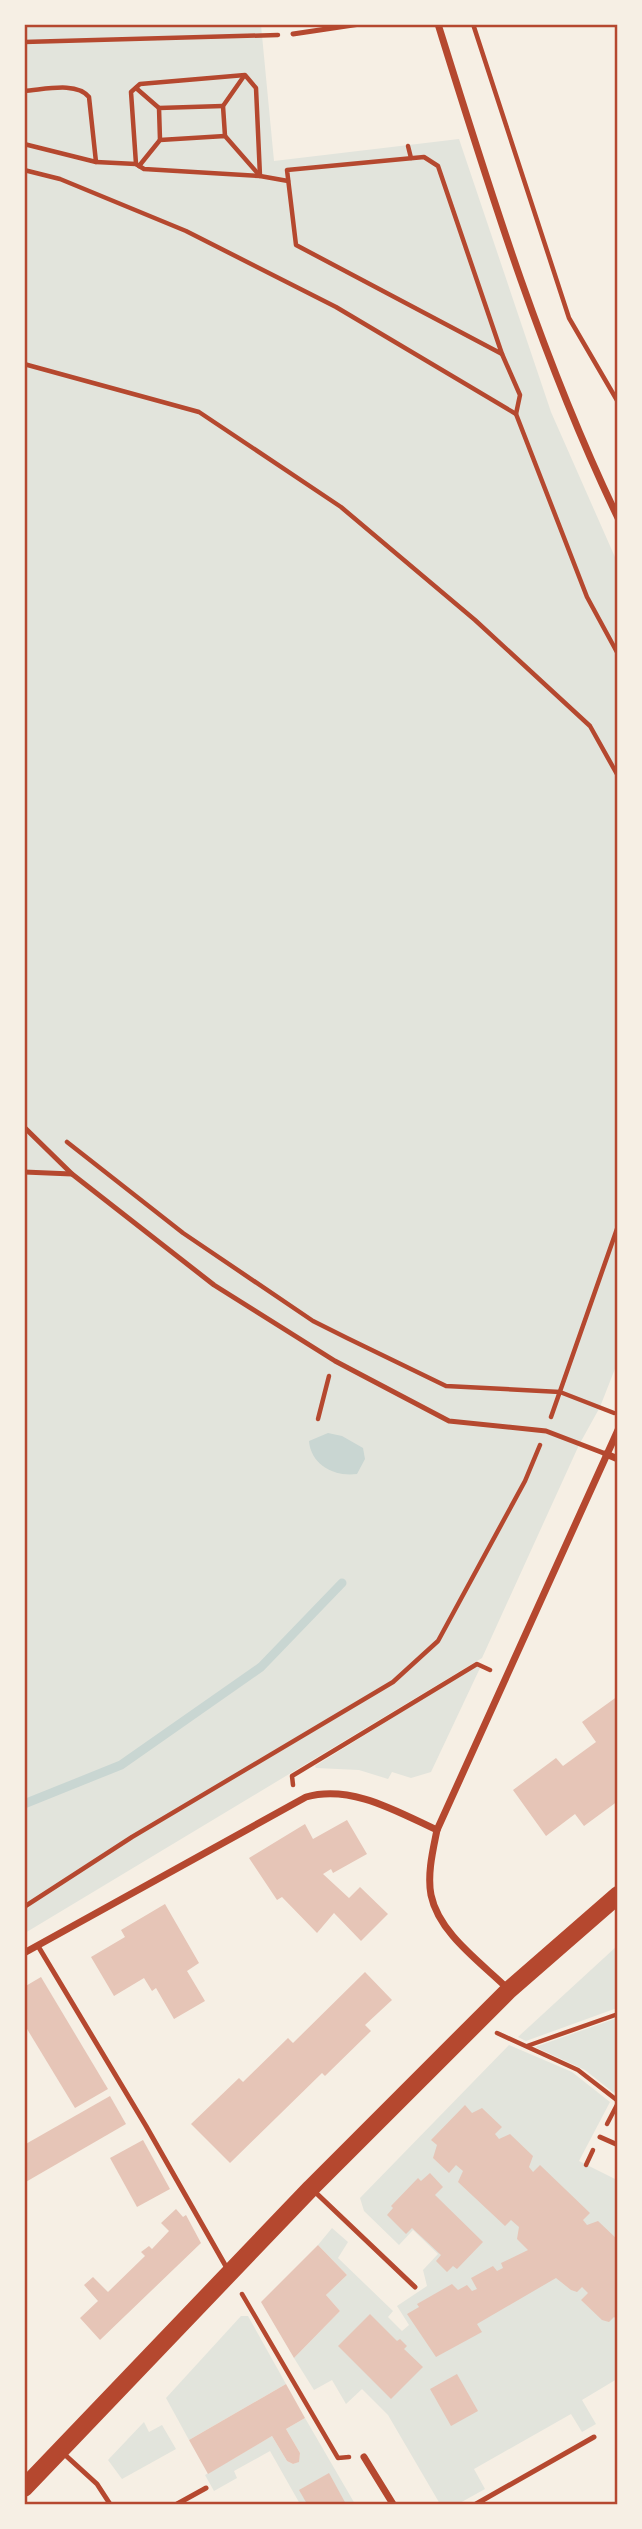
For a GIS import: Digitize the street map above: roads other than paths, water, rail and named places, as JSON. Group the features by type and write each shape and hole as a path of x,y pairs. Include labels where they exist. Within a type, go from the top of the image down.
{"main road":[{"path":"26,2483 60,2451 311,2188 509,1990 618,1895"}],"street":[{"path":"438,24 549,356 579,434 618,517"},
{"path":"509,1990 450,1932 438,1913 431,1894 430,1873 438,1830 618,1430"},
{"path":"606,1454 618,1459"},
{"path":"24,1953 294,1801 318,1793 348,1796 383,1806 438,1830"},
{"path":"364,2457 393,2504"}],"lane":[{"path":"293,34 359,24"},
{"path":"24,1127 72,1174 214,1285 335,1361 449,1421 546,1431 606,1454"},
{"path":"24,1172 72,1174"},
{"path":"38,1947 230,2272"},
{"path":"600,2137 618,2146"},
{"path":"311,2188 415,2287"},
{"path":"476,2504 594,2437"},
{"path":"60,2451 97,2484 110,2504"},
{"path":"177,2504 206,2488"}],"waterway":[{"path":"24,1804 121,1765 261,1667 342,1583"}]}
